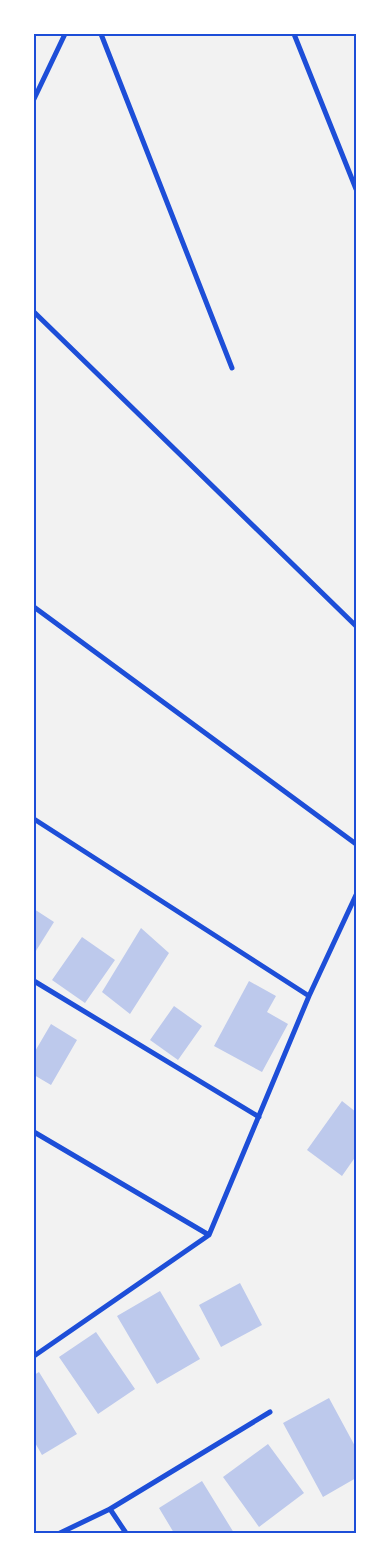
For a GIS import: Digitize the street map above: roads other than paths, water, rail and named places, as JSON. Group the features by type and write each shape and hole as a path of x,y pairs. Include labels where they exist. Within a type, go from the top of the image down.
{"street":[{"path":"34,99 65,34"},
{"path":"102,34 232,368"},
{"path":"294,34 356,189"},
{"path":"34,312 356,626"},
{"path":"34,607 356,844"},
{"path":"34,819 309,996"},
{"path":"34,1356 209,1235 309,996 356,894"},
{"path":"34,980 259,1117"},
{"path":"34,1132 209,1235"},
{"path":"60,1533 110,1509 270,1412"},
{"path":"110,1509 126,1533"}]}
